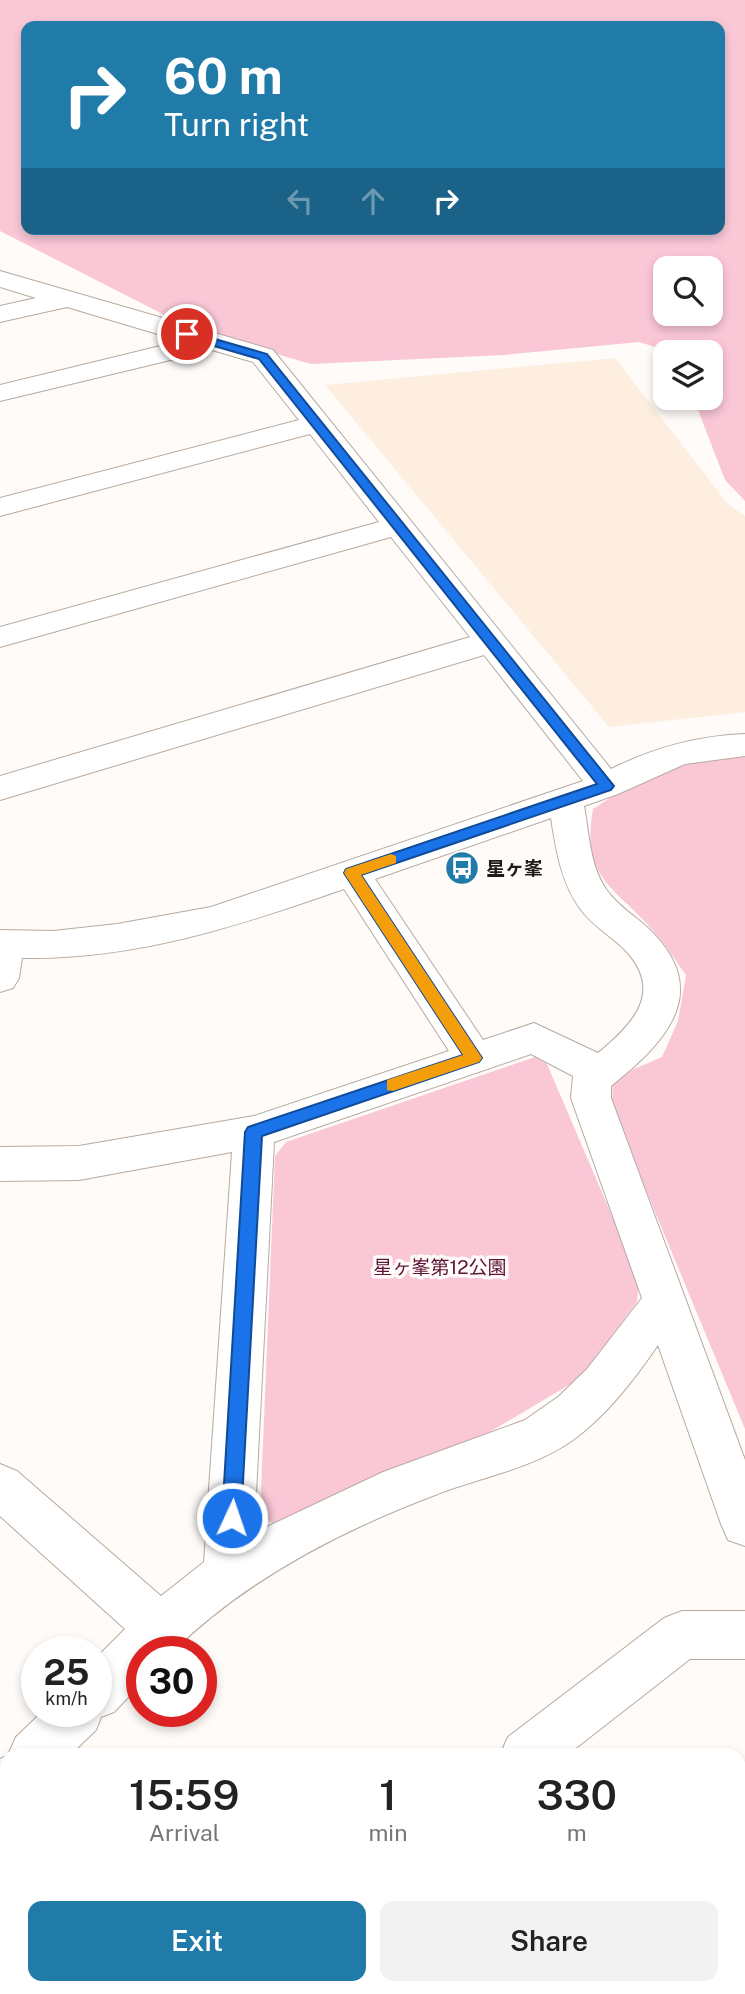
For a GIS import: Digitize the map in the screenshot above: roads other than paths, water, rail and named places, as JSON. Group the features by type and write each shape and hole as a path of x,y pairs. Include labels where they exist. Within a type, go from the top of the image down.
{"street":[{"path":"0,279 263,356 606,786"},
{"path":"0,314 66,299"},
{"path":"0,393 212,341"},
{"path":"0,507 317,424"},
{"path":"0,637 398,526"},
{"path":"0,788 491,642"},
{"path":"2,956 53,945 117,938 214,920 565,801 606,786 660,758 682,751 745,745"},
{"path":"565,801 581,873 593,898 644,948 660,978 663,1002 640,1041 591,1080 591,1098 745,1524"},
{"path":"352,873 474,1058"},
{"path":"0,1164 79,1163 254,1132 534,1038 600,1072"},
{"path":"228,1573 254,1132"},
{"path":"112,1678 161,1629 228,1573 327,1521 414,1482 502,1454 554,1426 603,1387 664,1302"},
{"path":"0,1486 161,1629"},
{"path":"535,1748 682,1635 745,1635"},
{"path":"41,1748 63,1727"}],"place":[{"name":"星ヶ峯","path":"462,868"}],"park label":[{"name":"星ヶ峯第12公園","path":"440,1267"}]}
